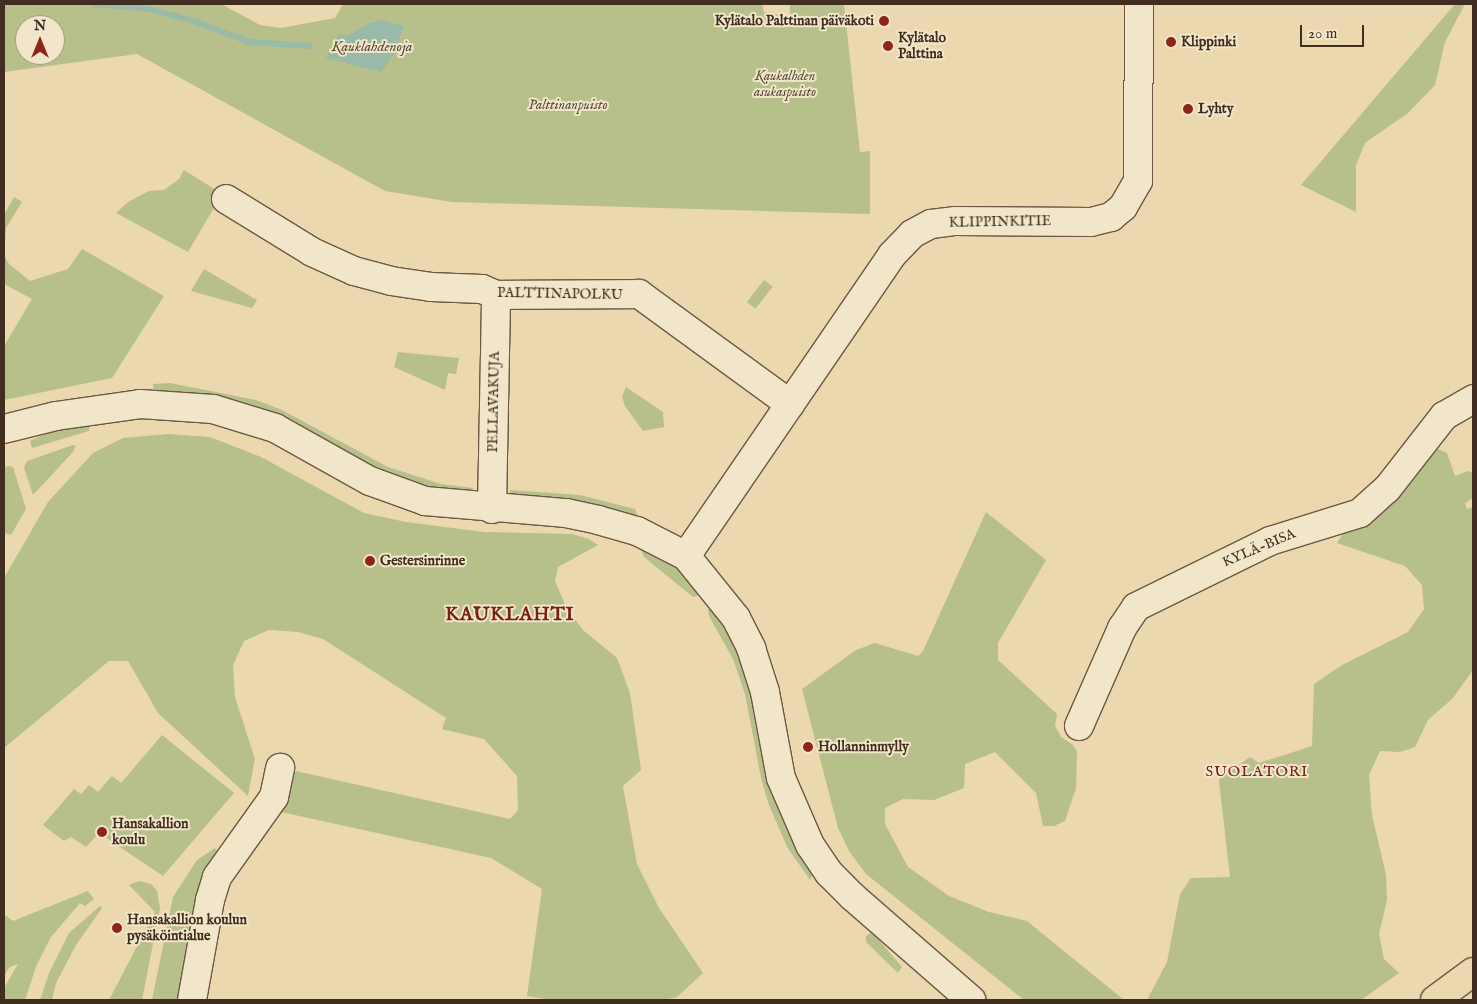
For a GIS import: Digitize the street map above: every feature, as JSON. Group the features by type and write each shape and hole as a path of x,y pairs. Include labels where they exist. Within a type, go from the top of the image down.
{"main road":[{"path":"1434,1000 1473,972"}],"street":[{"name":"KLIPPINKITIE","path":"686,556 892,255 912,234 931,224 956,221 1091,222 1111,217 1123,207 1138,181 1139,4"},
{"name":"PALTTINAPOLKU","path":"226,199 312,252 354,271 430,287 482,289 496,295 639,294 790,404"},
{"name":"PELLAVAKUJA","path":"492,509 496,295"},
{"name":"KYLÄ-BISA","path":"1080,726 1118,637 1136,607 1270,540 1360,513 1387,489 1444,416 1473,399"},
{"path":"4,429 74,413 140,404 213,409 275,428 363,477 398,493 425,501 492,509 566,513 637,531 686,556 726,605 751,648 765,692 781,778 810,845 829,873 853,897 971,1000"},
{"path":"192,1000 210,900 217,877 274,797 280,768"}],"green space":[{"name":"Palttinanpuisto","path":"4,4 221,4 260,25 281,28 335,18 343,4 762,4 764,12 790,17 790,4 844,4 860,152 870,151 870,214 452,202 385,191 137,54 65,64 65,15 15,15 15,65 56,65 4,72"},
{"path":"1455,4 1465,4 1445,42 1435,85 1408,113 1365,143 1356,165 1356,212 1301,185"},
{"path":"184,170 219,192 212,204 215,206 188,252 116,213 128,202 149,191 164,190 179,179"},
{"path":"14,197 22,202 6,228 4,255 4,215"},
{"path":"82,249 164,296 112,378 4,400 4,346 32,299 4,284 4,255 9,264 30,281 68,269"},
{"path":"204,269 257,300 252,308 191,291"},
{"path":"764,280 773,287 755,309 747,302"},
{"path":"398,352 459,358 456,374 448,373 445,390 394,367"},
{"path":"170,383 256,400 282,410 388,467 441,484 473,488 473,495 468,497 404,483 239,403 195,394 154,391 153,384"},
{"path":"626,387 663,412 664,427 643,431 625,406 622,397"},
{"path":"89,426 89,431 32,448 30,441 49,432"},
{"path":"168,434 210,437 261,457 364,513 406,522 484,532 572,534 589,539 598,545 558,567 555,581 567,609 583,630 617,658 630,693 641,770 623,786 637,864 659,908 703,973 677,997 664,1000 551,1000 527,996 542,889 491,858 272,810 296,771 510,819 518,810 517,776 484,739 442,729 446,718 323,639 298,632 269,630 244,641 233,665 235,697 255,759 248,796 158,713 128,661 109,661 4,748 4,578 48,502 93,453 123,438"},
{"path":"73,445 76,446 73,452 33,495 24,468 27,461"},
{"path":"1429,445 1447,453 1455,476 1468,471 1473,473 1473,498 1465,503 1467,509 1473,507 1473,670 1453,698 1428,720 1415,747 1400,752 1380,751 1369,775 1372,815 1386,875 1387,900 1379,934 1384,959 1399,973 1361,1000 1147,1000 1167,962 1180,894 1191,878 1230,877 1219,781 1223,770 1236,767 1250,757 1259,763 1312,746 1314,684 1342,665 1408,632 1424,609 1422,585 1405,566 1337,543 1349,524"},
{"path":"4,467 13,467 26,509 11,535 4,533"},
{"path":"510,490 580,495 635,509 636,519 510,497"},
{"path":"986,512 1046,560 998,643 998,660 1057,714 1055,726 1061,737 1072,744 1077,751 1076,788 1065,821 1054,826 1043,826 1036,793 995,752 965,764 964,788 934,800 903,799 885,808 885,824 908,867 949,896 989,912 1027,921 1124,1000 1024,1000 866,874 849,851 838,828 802,689 856,650 875,643 918,656 923,651"},
{"path":"639,545 676,568 704,594 693,597 644,557"},
{"path":"712,606 726,624 750,680 773,794 791,834 814,870 810,880 787,847 769,805 761,778 745,694 733,659 709,616 708,610"},
{"path":"162,735 234,793 163,876 99,833 86,847 71,837 64,841 43,825 74,789 81,794 89,785 98,792 112,776 121,783"},
{"path":"215,848 221,857 183,1000 152,1000 173,897 197,860"},
{"path":"139,881 151,884 157,891 160,908 142,1000 109,1000 155,912 129,885"},
{"path":"88,891 94,899 85,906 80,903 51,937 37,964 25,1000 4,1000 4,988 18,964 10,967 4,976 4,914 13,921"},
{"path":"100,906 102,908 76,945 56,983 52,1000 40,1000 49,973 69,933"},
{"path":"872,932 902,967 898,973 866,942 866,936"}],"water":[{"name":"Kauklahdenoja","path":"382,20 404,26 394,54 381,72 326,58 338,35 350,35 367,24"}],"waterway":[{"name":"Kauklahdenoja","path":"94,4 149,9 197,22 249,42 310,46"}],"place":[{"name":"Kylätalo Palttinan päiväkoti","path":"884,21"},
{"name":"Klippinki","path":"1171,42"},
{"name":"Kylätalo Palttina","path":"888,46"},
{"name":"Lyhty","path":"1188,109"},
{"name":"Gestersinrinne","path":"370,561"},
{"name":"Hollanninmylly","path":"808,747"},
{"name":"Hansakallion koulu","path":"102,832"},
{"name":"Hansakallion koulun pysäköintialue","path":"117,928"}],"district":[{"name":"KAUKLAHTI","path":"510,616"},
{"name":"SUOLATORI","path":"1257,772"}],"park label":[{"name":"Kaukalhden asukaspuisto","path":"785,84"}]}
